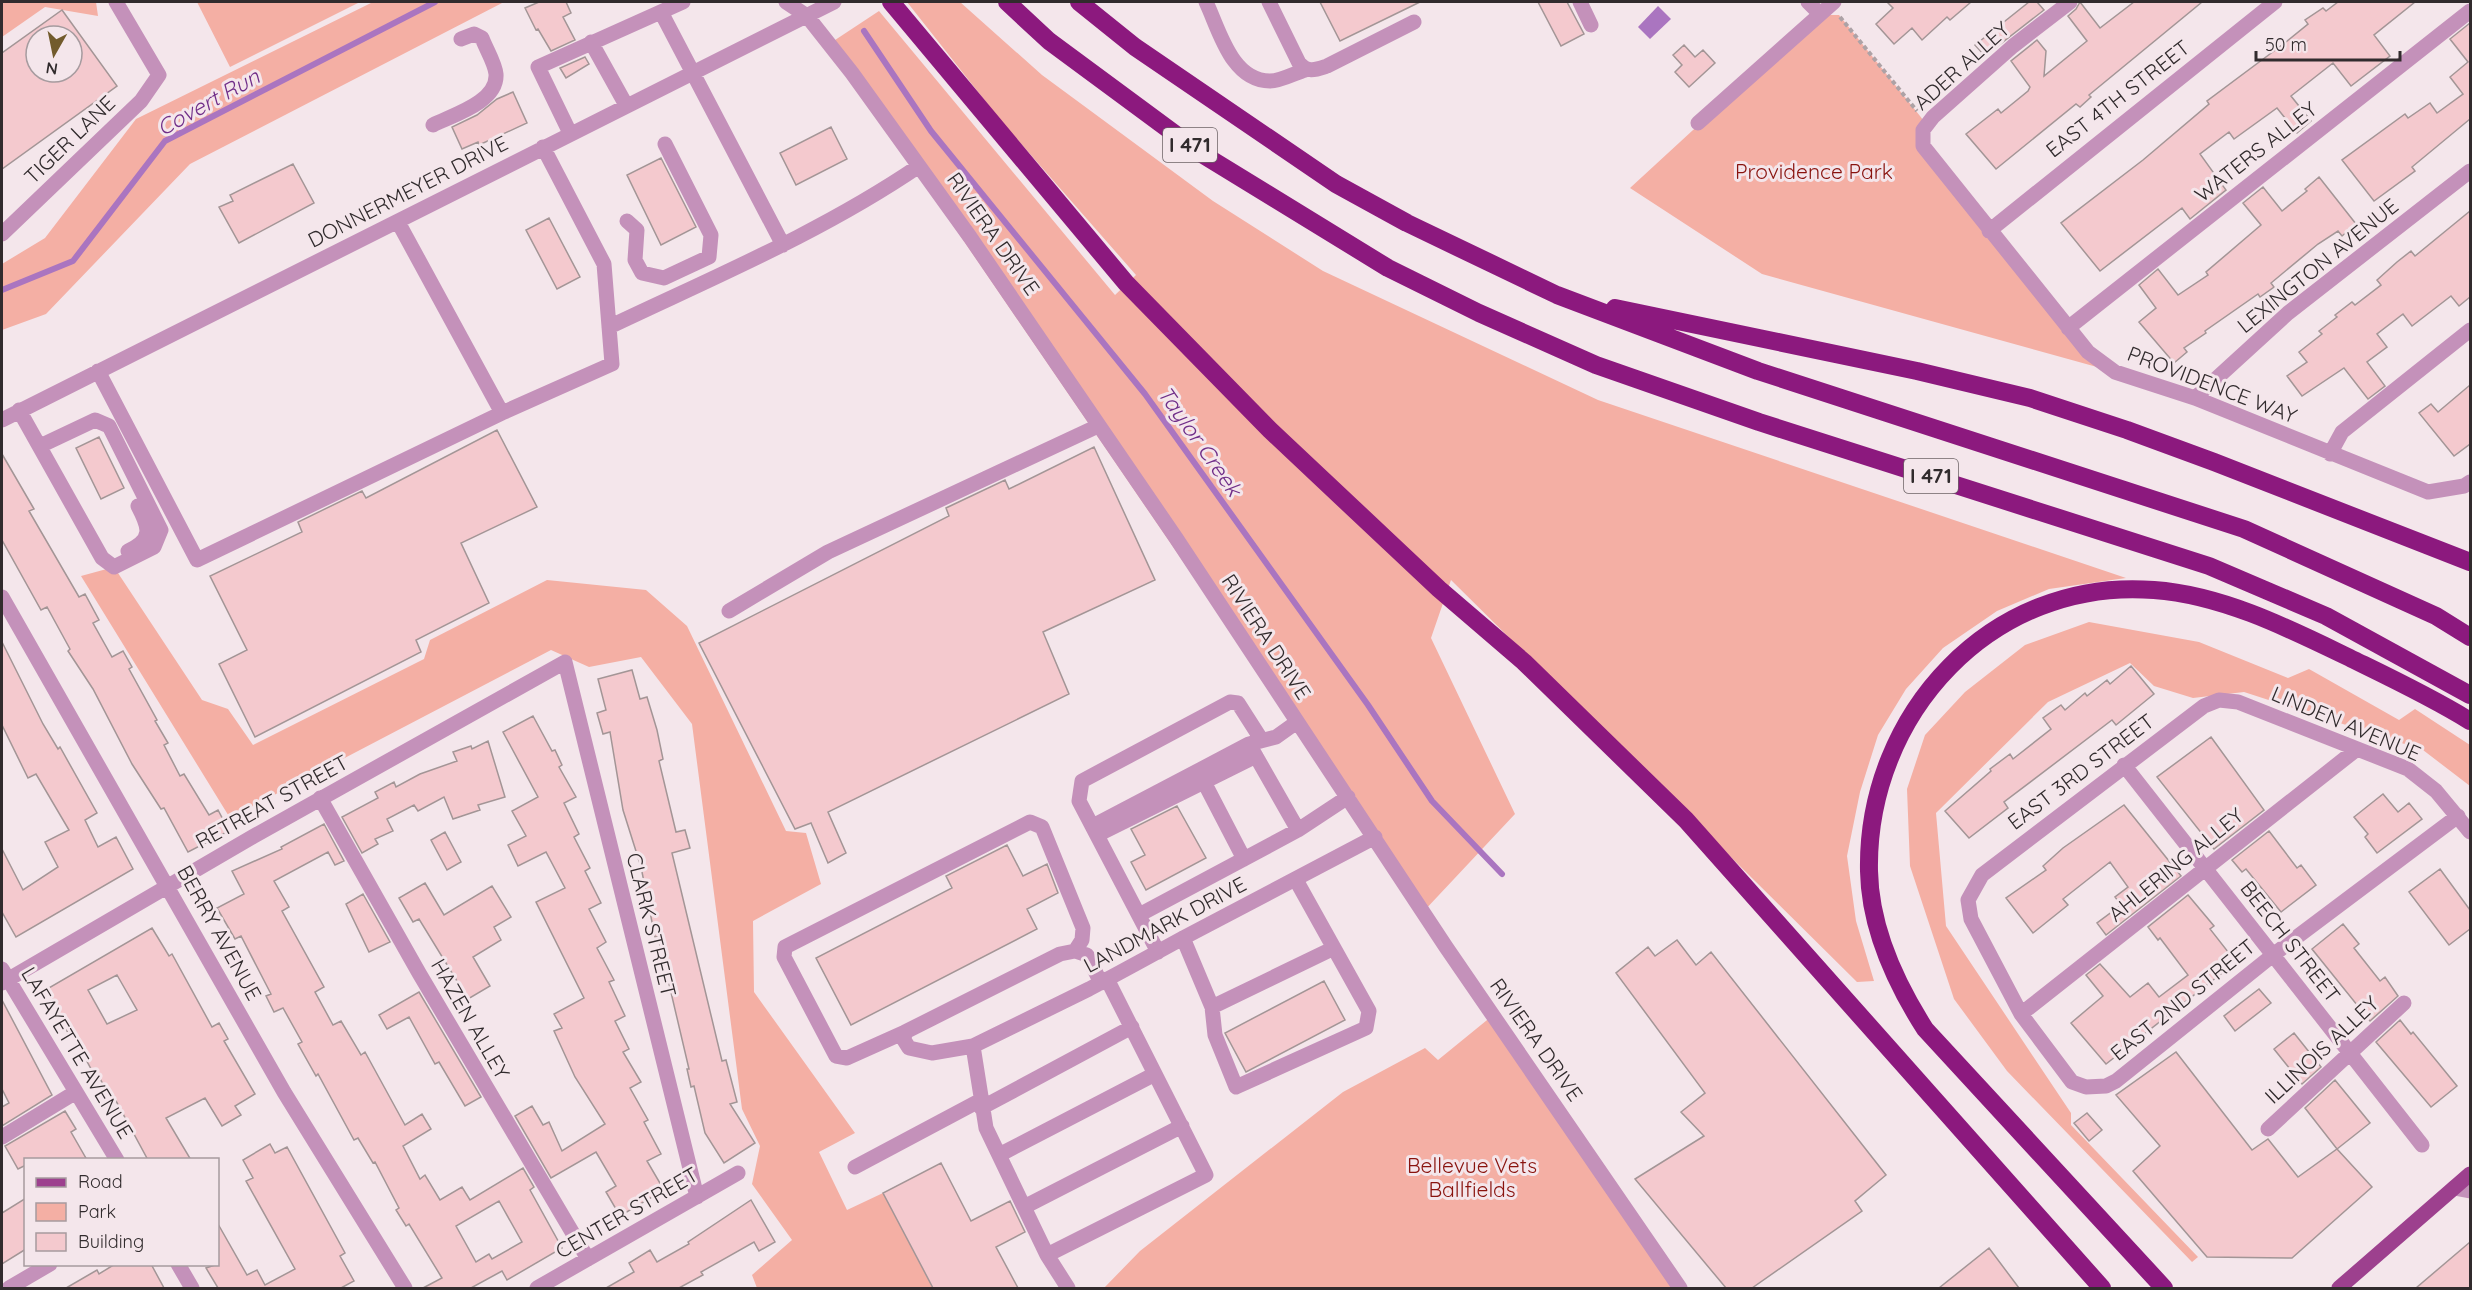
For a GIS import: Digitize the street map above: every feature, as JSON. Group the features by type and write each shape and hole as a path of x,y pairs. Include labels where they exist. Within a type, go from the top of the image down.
{"highway":[{"path":"891,2 1126,283 1219,380 1439,589 1524,662 1686,820 2102,1288"},
{"name":"I 471","path":"1007,2 1049,41 1202,154 1388,268 1596,365 1809,439 2209,566 2326,616 2470,694"},
{"name":"I 471","path":"1079,2 1135,47 1225,111 1336,184 1407,223 1557,295 1758,371 2244,529 2436,616 2470,637"},
{"path":"1557,295 1917,371 2030,398 2203,458 2470,562"},
{"path":"2164,1288 1924,1029 1905,998 1878,933 1869,871 1871,822 1889,754 1901,729 1914,707 1974,642 2045,604 2085,593 2113,589 2154,590 2195,596 2282,625 2438,701 2470,721"}],"main road":[{"path":"2339,1288 2470,1174"}],"street":[{"name":"TIGER LANE","path":"2,234 141,101 159,75 116,2"},
{"path":"570,133 538,67 683,2"},
{"name":"RIVIERA DRIVE","path":"786,2 807,16 852,73 970,237 1375,837 1446,947 1680,1288"},
{"name":"DONNERMEYER DRIVE","path":"2,420 834,2"},
{"path":"1206,2 1233,62 1258,80 1271,82 1305,70 1313,71 1327,66 1414,22"},
{"path":"1269,2 1299,63 1305,70"},
{"path":"1580,2 1591,25"},
{"path":"1808,2 1820,14"},
{"path":"1698,123 1834,2"},
{"name":"ADER ALLEY","path":"1923,146 1922,134 1926,124 2013,46 2070,2"},
{"name":"EAST 4TH STREET","path":"1989,231 2275,2"},
{"path":"661,12 783,245"},
{"name":"WATERS ALLEY","path":"2068,328 2470,12"},
{"path":"433,125 486,98 494,86 496,74 482,39 474,34 461,39"},
{"path":"591,42 626,105"},
{"path":"627,221 637,230 635,260 642,273 664,278 709,257 711,235 665,144"},
{"name":"PROVIDENCE WAY","path":"1923,146 2088,352 2115,372 2195,398 2428,492 2463,486 2470,482"},
{"path":"98,370 196,560 502,413 612,364 604,264 543,147"},
{"path":"609,327 783,245 847,211 919,166"},
{"name":"LEXINGTON AVENUE","path":"2195,398 2288,314 2470,171"},
{"path":"398,222 502,413"},
{"path":"2330,454 2342,432 2470,330"},
{"path":"19,410 102,558 114,567 154,548 161,530 109,426 95,420 40,446"},
{"path":"729,610 828,552 1098,426"},
{"name":"BERRY AVENUE","path":"2,597 284,1092 405,1288"},
{"name":"RETREAT STREET","path":"3,977 565,662"},
{"name":"CLARK STREET","path":"565,662 697,1197"},
{"name":"LINDEN AVENUE","path":"2219,700 2238,702 2408,768 2436,791 2470,832"},
{"name":"EAST 3RD STREET","path":"2021,1014 1971,919 1968,900 1974,885 1982,875 2124,765 2204,706 2219,700"},
{"path":"1158,952 1079,801 1082,781 1230,702 1238,703 1255,746 1298,830"},
{"path":"1095,831 1276,737 1297,722"},
{"path":"1095,831 1204,782 1255,746"},
{"name":"AHLERING ALLEY","path":"2021,1014 2357,749"},
{"name":"BEECH STREET","path":"2124,765 2422,1145"},
{"path":"1204,782 1244,859"},
{"path":"1138,915 1298,830 1348,797"},
{"name":"HAZEN ALLEY","path":"320,798 419,973 588,1259"},
{"name":"EAST 2ND STREET","path":"2021,1014 2072,1082 2086,1087 2106,1086 2116,1081 2273,955 2458,816"},
{"path":"1047,1255 1206,1175 1132,1028 1087,955 1075,951 1060,954 848,1058 836,1056 784,957 785,947 1030,822 1042,827 1083,928 1082,939 1075,951"},
{"name":"LANDMARK DRIVE","path":"904,1032 904,1041 909,1048 932,1053 973,1046 1104,981 1375,837"},
{"path":"1183,938 1212,1007 1215,1035 1236,1087 1366,1028 1369,1011 1296,880"},
{"path":"1212,1007 1334,948"},
{"name":"LAFAYETTE AVENUE","path":"3,977 116,1158"},
{"name":"ILLINOIS ALLEY","path":"2268,1129 2349,1052 2404,1004"},
{"path":"855,1167 1132,1028"},
{"path":"973,1046 980,1105 986,1128 1047,1255 1068,1288"},
{"path":"999,1155 1155,1074"},
{"path":"2,1137 76,1092"},
{"path":"1024,1207 1182,1126"},
{"name":"CENTER STREET","path":"537,1288 738,1173"},
{"path":"2454,1188 2470,1191"},
{"path":"9,1288 47,1266"},
{"path":"179,1266 192,1288"}],"path":[{"path":"1820,14 1839,15 1926,124"}],"green space":[{"path":"2,2 96,2 98,16 45,7 2,37"},
{"path":"197,2 360,2 230,67"},
{"path":"373,2 504,2 190,164 46,314 2,330 2,264 45,238 136,119"},
{"path":"907,2 960,2 1042,75 1213,201 1323,271 1598,400 2126,578 2049,589 1997,611 1943,648 1906,689 1878,735 1860,792 1847,856 1856,921 1874,981 1857,982 1451,580 1431,638 1515,814 1423,912 829,44 879,11 1115,295 1136,275 1001,121"},
{"name":"Providence Park","path":"1818,15 1839,15 1926,124 1922,134 1989,231 2115,372 1762,274 1630,188"},
{"path":"114,567 202,700 228,709 253,745 424,659 430,640 547,580 646,590 687,626 786,831 806,833 821,884 753,921 754,992 855,1133 819,1152 847,1210 883,1193 933,1288 757,1288 752,1275 792,1240 752,1184 760,1146 742,1109 692,724 641,657 589,667 551,650 230,818 81,576"},
{"path":"2089,622 2199,642 2288,678 2309,669 2399,720 2415,709 2470,745 2470,786 2423,750 2244,692 2193,698 2154,686 2130,663 2048,702 1936,813 1946,926 2071,1113 2071,1125 2198,1257 2192,1262 2007,1071 1954,999 1910,866 1907,789 1925,735 1965,692 2025,645"},
{"name":"Bellevue Vets Ballfields","path":"1492,1016 1680,1288 1104,1288 1140,1251 1343,1092 1425,1048 1438,1060"}],"shaded area":[{"path":"1658,6 1671,19 1650,39 1638,27"}],"building":[{"path":"539,2 566,2 571,13 563,17 575,40 551,51 538,29 536,30 525,8"},
{"path":"1320,2 1420,2 1340,41"},
{"path":"1538,2 1567,2 1584,34 1561,46"},
{"path":"1887,2 1971,2 1950,20 1947,17 1922,40 1912,28 1894,44 1876,24 1893,8"},
{"path":"2029,2 2037,2 2044,10 1985,56 1975,45"},
{"path":"2080,2 2100,28 2134,2 2202,2 2089,95 2091,97 2080,107 2076,104 1996,169 1966,134 1998,109 2001,113 2028,91 2030,87 2011,61 2037,40 2046,51 2044,76 2087,41 2068,16"},
{"path":"2338,2 2415,2 2374,35 2390,56 2351,86 2333,63 2291,96 2311,121 2297,133 2277,108 2234,139 2229,132 2200,154 2226,190 2190,219 2182,208 2100,271 2061,223 2143,160 2209,104 2207,101 2308,24 2305,20 2323,8 2326,11"},
{"path":"62,10 72,24 42,24"},
{"path":"2470,23 2470,119 2412,167 2415,171 2374,201 2342,160 2405,114 2408,118 2430,103 2437,113 2463,94 2450,77 2468,62 2450,39"},
{"path":"24,37 24,84 84,84 84,40 117,86 2,169 2,53"},
{"path":"1684,45 1695,57 1703,50 1715,63 1689,87 1675,72 1682,65 1673,55"},
{"path":"585,57 589,64 566,78 560,68"},
{"path":"513,92 527,123 479,145 478,142 462,149 452,127 477,115 497,99"},
{"path":"831,127 847,159 796,185 780,153"},
{"path":"661,158 696,227 661,245 627,175"},
{"path":"293,164 314,203 239,243 219,207 233,201 230,195"},
{"path":"2319,177 2356,224 2342,236 2338,231 2318,244 2271,283 2274,287 2260,297 2258,294 2184,348 2187,352 2174,363 2139,322 2156,308 2139,285 2158,269 2178,295 2208,275 2206,272 2261,225 2243,203 2263,187 2282,211 2307,191 2305,189"},
{"path":"2470,211 2470,297 2459,306 2451,296 2412,326 2403,314 2377,334 2387,347 2367,362 2385,386 2368,399 2344,368 2302,396 2287,376 2307,362 2299,352 2322,334 2319,331 2337,317 2335,315 2352,302 2355,305 2381,285 2377,280 2397,262 2411,251 2415,256"},
{"path":"549,218 580,277 557,289 526,230"},
{"path":"2470,385 2470,444 2454,456 2419,413 2431,404 2438,412"},
{"path":"497,430 537,507 461,543 489,603 416,640 421,652 255,737 219,664 247,650 210,576 302,532 298,522 362,491 366,498"},
{"path":"99,437 124,488 101,499 76,448"},
{"path":"1094,447 1155,580 1043,632 1069,694 828,812 846,853 828,863 811,823 795,829 699,643 949,516 946,508 1005,480 1009,489"},
{"path":"2,454 34,509 29,511 79,597 85,594 99,620 93,623 112,657 123,651 132,667 129,669 168,743 164,745 180,776 184,774 209,815 218,810 229,831 188,852 164,808 161,809 132,764 93,689 68,651 70,649 47,607 41,610 2,540"},
{"path":"2,642 43,724 58,749 60,747 97,813 85,820 98,847 116,837 133,869 16,937 2,912 2,849 23,890 58,867 45,842 69,830 36,774 28,778 2,725"},
{"path":"2131,666 2154,694 2116,725 2112,720 2004,802 2008,808 1969,838 1945,811 1991,771 1990,769 2010,754 2013,759 2051,729 2043,718 2061,705 2065,710 2085,693 2087,696 2107,680 2110,684"},
{"path":"632,670 640,699 647,697 657,730 663,759 659,761 676,832 685,830 690,848 672,853 722,1061 726,1060 737,1102 730,1104 755,1143 724,1163 705,1133 694,1086 691,1087 687,1069 689,1069 658,937 655,937 641,867 623,810 610,732 603,734 597,713 606,710 598,679"},
{"path":"533,716 552,751 555,750 562,765 559,767 576,797 564,803 579,834 574,837 590,868 585,871 601,903 589,909 606,942 597,948 614,980 609,982 625,1016 615,1021 629,1049 623,1052 641,1082 630,1088 648,1120 644,1122 661,1154 647,1161 664,1190 620,1216 606,1192 616,1186 596,1152 551,1178 515,1116 532,1106 543,1125 549,1122 562,1151 605,1124 575,1077 554,1031 562,1028 554,1014 584,998 536,902 565,888 546,852 518,866 508,845 526,836 512,811 538,797 503,732"},
{"path":"2211,737 2264,810 2214,849 2157,777"},
{"path":"488,741 505,797 478,805 480,810 453,819 444,797 418,811 414,805 387,819 393,831 375,839 378,844 362,853 342,817 378,798 375,792 394,782 396,787 420,774 457,761 453,752 471,746 472,749"},
{"path":"2383,794 2398,812 2409,803 2422,819 2377,853 2365,837 2368,834 2354,817"},
{"path":"2124,805 2181,876 2106,935 2097,923 2121,905 2115,897 2128,887 2110,862 2063,899 2068,905 2033,933 2006,898 2046,870 2043,866 2063,848"},
{"path":"1177,806 1206,858 1146,890 1131,862 1145,855 1131,829"},
{"path":"324,824 344,861 335,865 328,852 274,881 289,907 282,911 324,987 315,992 333,1025 341,1021 361,1055 365,1052 405,1125 422,1114 431,1129 403,1146 420,1179 425,1175 440,1200 462,1187 470,1200 523,1168 534,1187 530,1190 562,1248 507,1280 502,1271 471,1288 423,1288 442,1278 409,1224 406,1226 396,1210 399,1208 375,1162 373,1163 358,1138 354,1140 318,1074 316,1076 298,1044 302,1042 283,1008 274,1012 266,996 271,994 241,936 235,939 217,908 244,894 232,871 282,849 281,847","holes":["499,1201 522,1242 492,1259 489,1254 476,1262 456,1226"]},
{"path":"2269,831 2297,868 2301,865 2316,885 2281,912 2246,869 2242,872 2232,860"},
{"path":"445,832 461,862 447,870 431,840"},
{"path":"1007,845 1023,876 1047,864 1058,893 1027,909 1037,929 851,1025 816,958 952,888 946,876"},
{"path":"2440,869 2470,910 2470,929 2449,945 2409,892"},
{"path":"425,883 444,915 492,886 511,917 494,927 501,940 473,957 490,986 468,999 419,919 413,922 399,898"},
{"path":"363,894 390,942 369,952 346,904"},
{"path":"2188,895 2214,926 2210,929 2236,962 2106,1064 2071,1023 2103,996 2086,975 2100,964 2130,997 2148,983 2159,997 2188,975 2160,938 2158,940 2148,927"},
{"path":"2343,924 2359,944 2354,948 2380,981 2385,977 2398,996 2370,1021 2312,949"},
{"path":"152,928 169,956 172,954 212,1027 219,1023 228,1039 224,1041 255,1094 235,1106 241,1115 222,1126 205,1098 166,1118 190,1158 147,1158 116,1101 113,1102 99,1077 96,1078 71,1032 68,1033 47,989","holes":["117,975 137,1010 107,1024 88,990"]},
{"path":"1677,940 1696,965 1711,952 1886,1175 1855,1201 1862,1211 1752,1288 1726,1288 1635,1179 1704,1136 1681,1112 1705,1093 1616,973 1648,947 1655,956"},
{"path":"1324,981 1345,1020 1246,1072 1225,1033"},
{"path":"2259,989 2271,1003 2235,1031 2224,1016"},
{"path":"419,992 481,1097 465,1106 439,1062 435,1064 409,1017 387,1029 379,1015"},
{"path":"2,1000 52,1095 2,1126 2,1107 9,1103 2,1089"},
{"path":"2400,1020 2411,1034 2413,1032 2457,1086 2431,1107 2376,1042"},
{"path":"2294,1033 2321,1067 2302,1084 2274,1049"},
{"path":"2176,1052 2252,1150 2268,1139 2298,1177 2337,1149 2372,1187 2292,1258 2207,1257 2133,1171 2160,1146 2116,1095"},
{"path":"2335,1080 2370,1123 2337,1149 2305,1108"},
{"path":"65,1111 76,1129 71,1132 86,1158 24,1158 24,1166 18,1169 5,1146"},
{"path":"2087,1113 2102,1130 2089,1141 2074,1123"},
{"path":"270,1144 275,1153 287,1147 345,1253 340,1256 354,1281 341,1288 218,1288 206,1268 219,1266 219,1226 247,1275 257,1270 265,1285 295,1269 246,1181 253,1178 243,1160"},
{"path":"941,1163 971,1221 1010,1201 1025,1232 996,1247 1018,1288 933,1288 883,1193"},
{"path":"24,1199 24,1250 2,1264 2,1213"},
{"path":"751,1200 775,1242 759,1251 754,1242 701,1272 703,1275 679,1288 606,1288 634,1272 629,1263 650,1250 657,1262 689,1244 688,1242"},
{"path":"2470,1242 2470,1288 2416,1288"},
{"path":"1989,1248 2019,1288 1939,1288"},
{"path":"112,1266 152,1266 164,1288 66,1288 97,1270 99,1274"}],"waterway":[{"name":"Covert Run","path":"2,290 73,261 165,141 435,2"},
{"name":"Taylor Creek","path":"864,31 931,131 1145,394 1368,705 1432,801 1502,874"}]}
